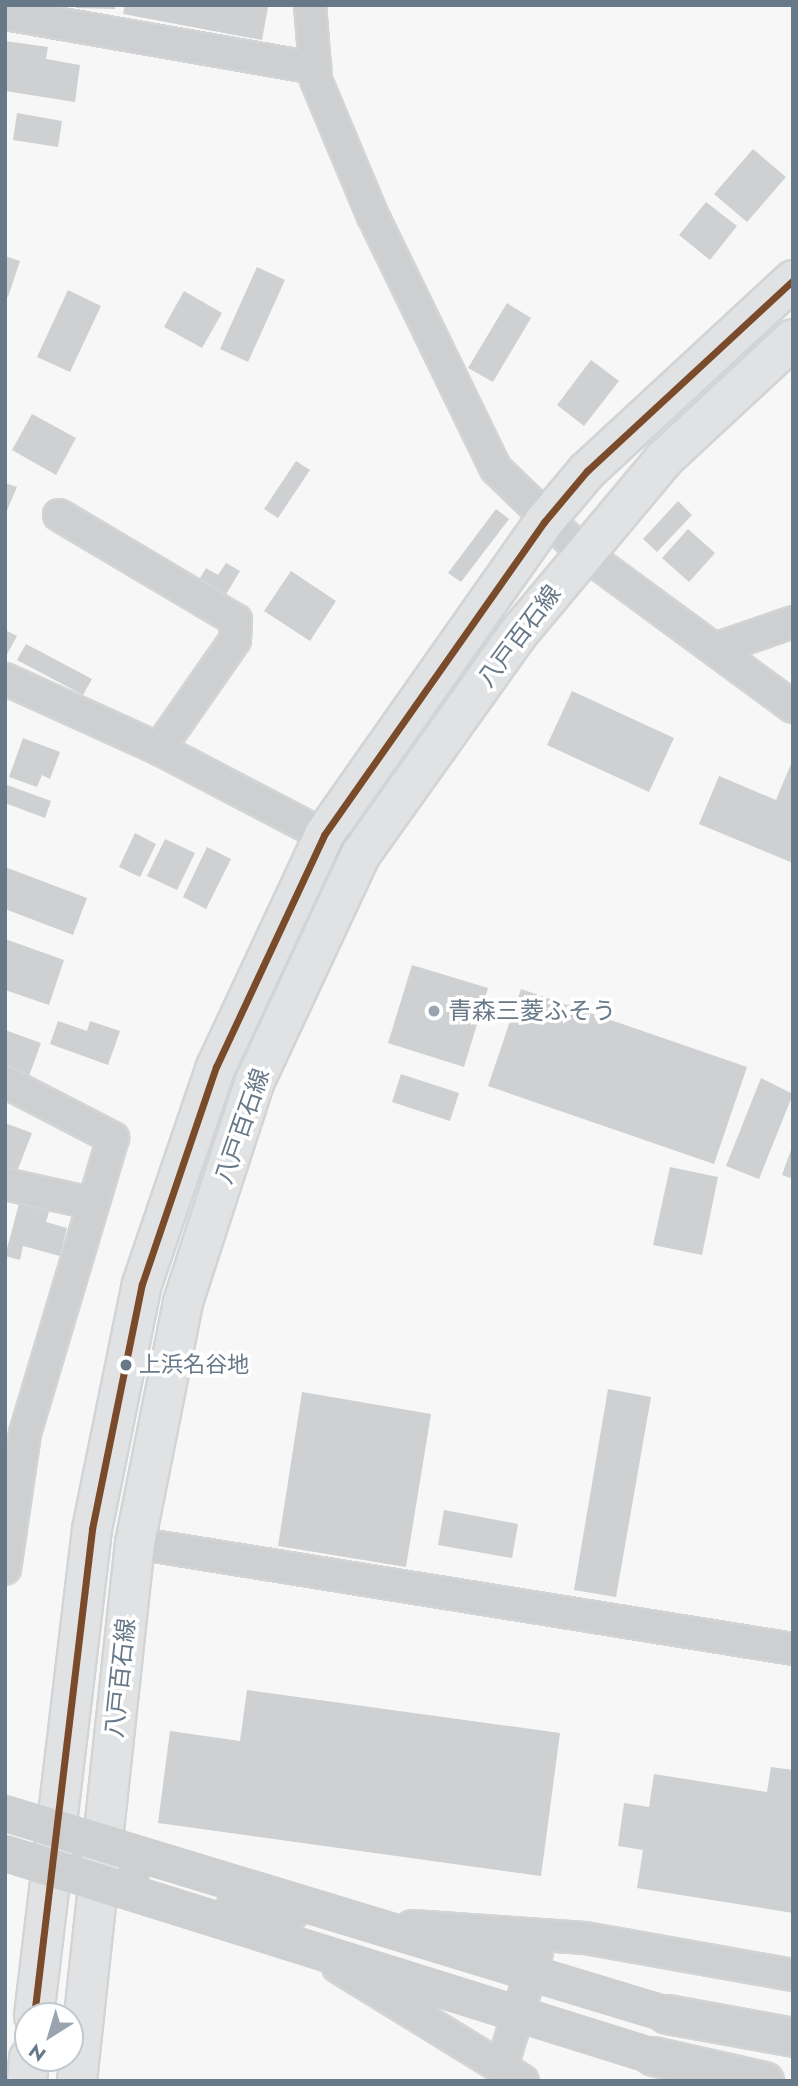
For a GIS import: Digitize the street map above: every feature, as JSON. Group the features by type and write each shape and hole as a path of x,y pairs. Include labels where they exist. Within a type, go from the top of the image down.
{"main road":[{"name":"八戸百石線","path":"36,2002 92,1530 142,1284 216,1067 324,835 544,522 587,471 793,280"},
{"name":"八戸百石線","path":"77,2081 103,1865 135,1544 183,1302 255,1081 361,854 582,552 664,459 793,339"}],"street":[{"path":"310,5 315,68 373,216 496,469 544,522 793,708"},
{"path":"5,14 315,68"},
{"path":"59,515 236,620 235,640 159,749"},
{"path":"715,649 793,622"},
{"path":"5,679 159,749 361,854"},
{"path":"5,1082 113,1138 91,1203 25,1434 5,1569"},
{"path":"5,1184 91,1203"},
{"path":"135,1544 793,1649"},
{"path":"5,1814 53,1847 233,1905 701,1954 793,1975"},
{"path":"5,1814 667,2014 793,2037"},
{"path":"5,1850 53,1847"},
{"path":"5,1850 653,2056 764,2081"},
{"path":"233,1905 512,2075 542,1936"}],"building":[{"path":"76,5 115,5 115,9 76,8"},
{"path":"125,5 268,7 262,40 123,14"},
{"path":"5,41 48,47 46,59 80,65 75,102 5,91"},
{"path":"17,113 62,121 58,147 13,140"},
{"path":"753,149 786,177 747,222 714,194"},
{"path":"706,202 737,226 710,260 679,235"},
{"path":"5,256 20,261 8,297 5,296"},
{"path":"257,267 285,280 248,362 220,349"},
{"path":"68,290 101,306 70,372 37,357"},
{"path":"184,291 222,313 202,348 164,327"},
{"path":"507,303 531,318 493,382 468,368"},
{"path":"591,360 619,381 584,426 557,405"},
{"path":"32,414 76,438 56,475 12,450"},
{"path":"296,461 310,470 278,518 264,509"},
{"path":"5,483 17,487 5,515"},
{"path":"678,501 692,515 657,552 643,539"},
{"path":"496,509 509,519 461,582 448,573"},
{"path":"688,529 715,553 689,582 662,558"},
{"path":"226,563 240,571 225,596 199,580 206,568 218,575"},
{"path":"291,571 336,601 310,641 264,611"},
{"path":"5,630 17,636 5,658"},
{"path":"26,644 92,679 83,695 17,660"},
{"path":"572,691 674,738 649,792 547,745"},
{"path":"23,738 60,752 50,779 42,775 37,787 9,777"},
{"path":"793,759 793,863 699,824 719,776 776,800"},
{"path":"7,785 51,801 45,818 5,803"},
{"path":"135,833 156,844 140,877 119,867"},
{"path":"165,839 195,853 177,890 147,876"},
{"path":"207,847 231,859 206,909 183,897"},
{"path":"5,867 87,898 73,935 5,909"},
{"path":"5,939 64,960 49,1005 5,990"},
{"path":"412,965 488,988 464,1067 388,1043"},
{"path":"521,989 747,1067 714,1164 488,1086"},
{"path":"58,1021 87,1031 90,1021 120,1031 108,1065 50,1044"},
{"path":"5,1030 41,1043 29,1076 5,1068"},
{"path":"401,1074 459,1093 450,1121 392,1102"},
{"path":"761,1078 793,1094 759,1179 726,1166"},
{"path":"5,1123 32,1133 16,1174 5,1170"},
{"path":"793,1147 793,1179 782,1175"},
{"path":"670,1167 718,1177 702,1255 653,1245"},
{"path":"20,1200 50,1208 46,1222 67,1228 60,1256 23,1246 20,1260 5,1256"},
{"path":"608,1389 651,1397 616,1597 574,1590"},
{"path":"302,1392 431,1414 406,1567 278,1546"},
{"path":"444,1510 518,1524 512,1558 438,1545"},
{"path":"247,1690 560,1733 541,1876 158,1823 170,1731 240,1741"},
{"path":"771,1767 793,1770 793,1913 637,1888 643,1850 618,1846 624,1803 649,1807 654,1774 767,1792"}],"transit line":[{"path":"36,2002 92,1529 142,1284 216,1067 324,835 544,522 587,471 793,280"}],"place":[{"name":"青森三菱ふそう","path":"434,1011"},
{"name":"上浜名谷地","path":"126,1365"}]}
